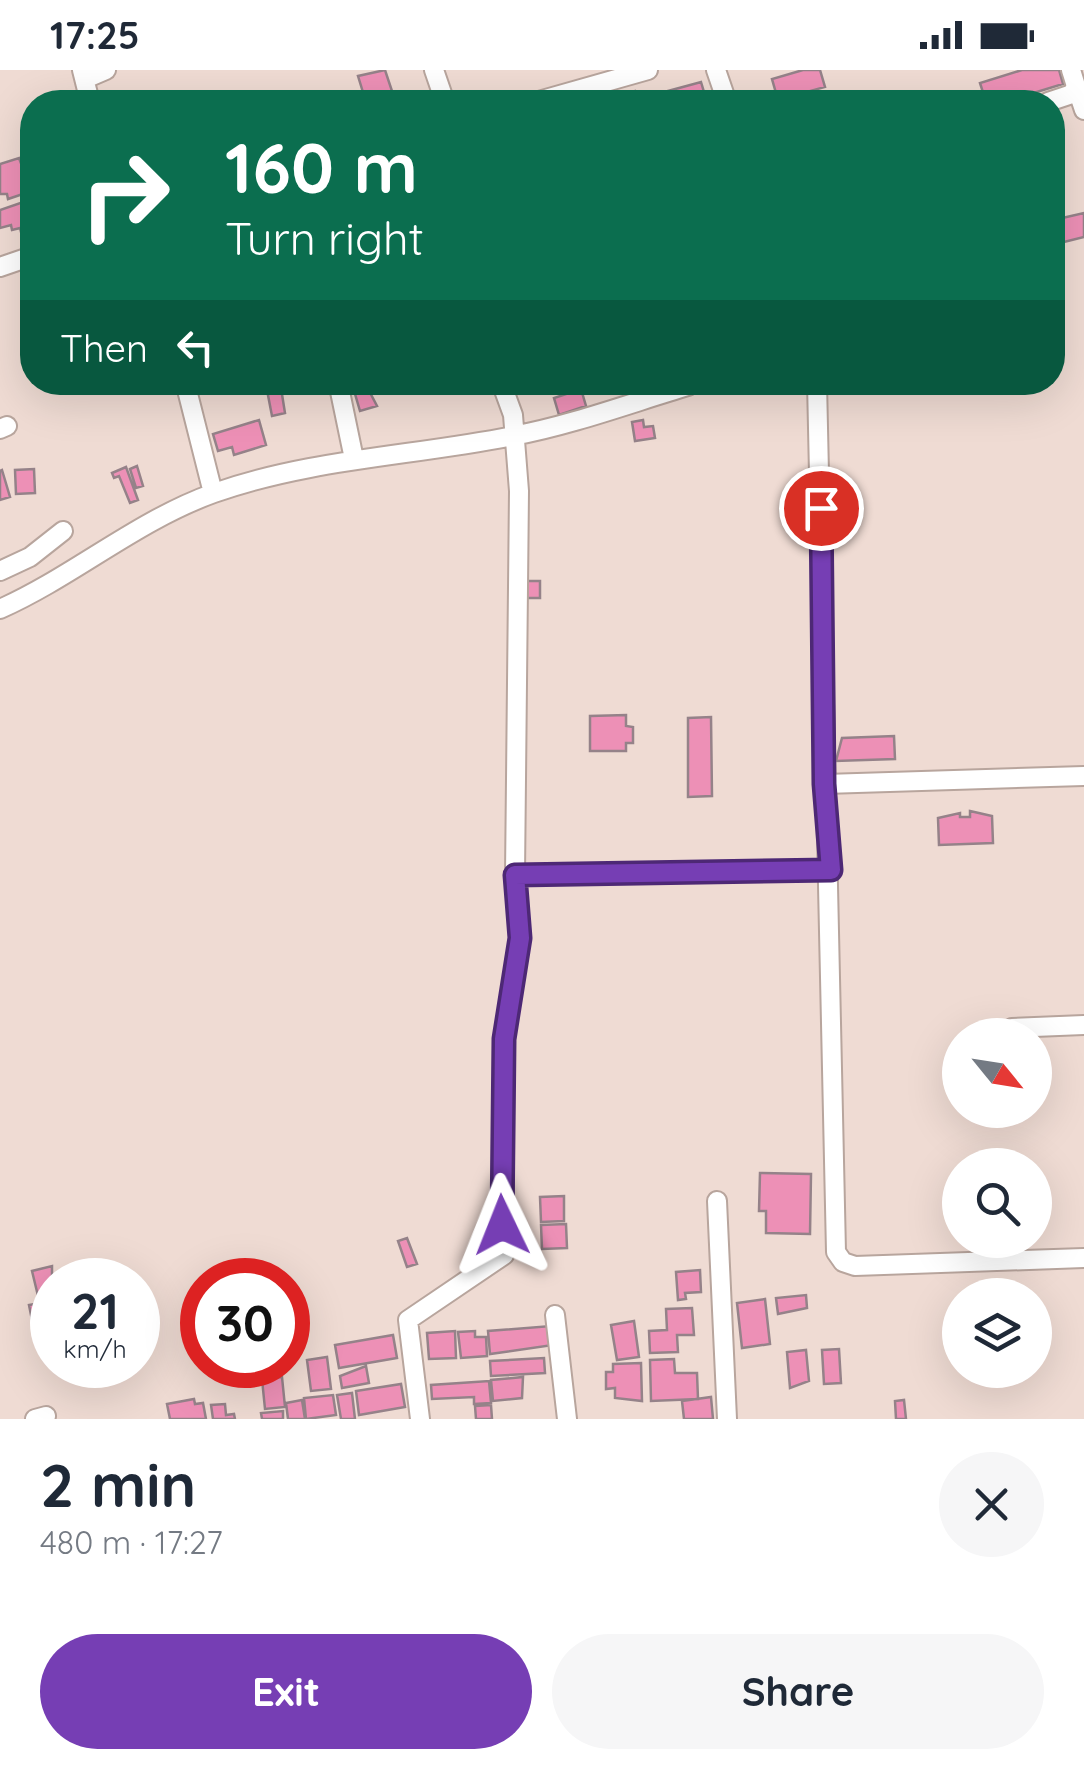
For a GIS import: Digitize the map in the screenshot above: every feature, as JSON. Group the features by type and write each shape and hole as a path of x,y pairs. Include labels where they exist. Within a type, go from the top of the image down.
{"street":[{"path":"84,74 106,70"},
{"path":"589,90 648,70"},
{"path":"1074,78 1084,110"},
{"path":"188,395 213,493"},
{"path":"341,395 354,459"},
{"path":"420,1419 408,1320 504,1255 504,1039 520,938 515,875 519,491 514,436 504,395"},
{"path":"0,609 50,586 99,550 213,493 354,459 514,436 657,395"},
{"path":"817,395 824,784 831,870 836,1252 843,1262 855,1266 1084,1258"},
{"path":"0,572 30,557 64,530"},
{"path":"824,784 1084,776"},
{"path":"515,875 831,870"},
{"path":"1052,1026 1084,1025"},
{"path":"718,1202 728,1419"},
{"path":"555,1314 567,1419"}],"building":[{"path":"385,70 392,90 362,90 358,76"},
{"path":"803,70 820,70 825,87 775,90 772,79"},
{"path":"1022,70 1059,70 1063,84 1043,90 982,90 980,83"},
{"path":"701,82 703,90 672,90"},
{"path":"19,158 20,195 8,199 7,194 0,194 0,164"},
{"path":"20,203 20,228 0,228 0,210"},
{"path":"1084,213 1084,237 1065,242 1065,217"},
{"path":"268,395 282,395 285,413 272,416"},
{"path":"355,395 371,395 377,406 360,411"},
{"path":"583,395 586,406 559,415 554,398"},
{"path":"259,420 266,445 234,455 232,447 218,451 213,434"},
{"path":"643,420 644,427 653,426 655,438 635,441 632,422"},
{"path":"137,466 143,486 136,488 130,469"},
{"path":"126,467 138,500 130,503 119,476 114,478 112,473"},
{"path":"34,469 35,493 16,494 15,470"},
{"path":"0,471 10,497 0,500"},
{"path":"527,581 540,581 540,598 527,598"},
{"path":"626,715 626,726 633,727 633,743 626,743 626,751 590,751 590,716"},
{"path":"711,717 712,796 688,797 688,718"},
{"path":"894,736 895,759 836,761 842,738"},
{"path":"970,811 992,816 993,843 939,845 938,818 960,813 960,817 970,817"},
{"path":"760,1173 811,1174 810,1234 766,1233 766,1211 759,1211"},
{"path":"564,1196 564,1221 541,1222 540,1197"},
{"path":"566,1224 567,1248 542,1249 541,1225"},
{"path":"407,1238 417,1264 407,1267 398,1241"},
{"path":"700,1270 701,1292 685,1293 686,1299 678,1300 676,1272"},
{"path":"806,1295 807,1308 778,1314 776,1298"},
{"path":"765,1299 770,1344 742,1348 737,1303"},
{"path":"692,1308 694,1335 677,1335 678,1352 650,1353 649,1331 667,1330 666,1309"},
{"path":"634,1321 639,1357 617,1360 611,1325"},
{"path":"551,1326 553,1345 490,1354 488,1331"},
{"path":"455,1331 456,1358 429,1359 427,1333"},
{"path":"475,1331 475,1337 486,1337 487,1356 461,1358 458,1332"},
{"path":"393,1335 397,1358 339,1368 335,1345"},
{"path":"839,1349 841,1383 824,1384 822,1350"},
{"path":"806,1350 809,1381 790,1388 787,1352"},
{"path":"327,1357 331,1389 311,1391 310,1360"},
{"path":"544,1358 545,1373 491,1376 490,1361"},
{"path":"674,1359 675,1373 697,1373 698,1399 651,1401 650,1360"},
{"path":"641,1363 642,1401 615,1398 615,1388 606,1389 606,1372 613,1372 613,1364"},
{"path":"366,1366 369,1383 342,1388 340,1376"},
{"path":"523,1377 522,1398 493,1401 491,1380"},
{"path":"489,1381 491,1403 474,1404 474,1397 432,1399 431,1385"},
{"path":"401,1384 405,1407 359,1415 356,1391"},
{"path":"263,1388 283,1388 285,1407 265,1409"},
{"path":"352,1393 355,1419 341,1419 337,1395"},
{"path":"333,1395 336,1415 306,1419 304,1398"},
{"path":"711,1397 713,1419 684,1419 682,1401"},
{"path":"194,1399 195,1404 203,1403 206,1419 170,1419 167,1404"},
{"path":"302,1400 305,1419 288,1419 286,1403"},
{"path":"904,1400 906,1419 896,1419 895,1401"},
{"path":"225,1404 226,1415 234,1414 235,1419 213,1419 211,1405"},
{"path":"491,1405 492,1419 476,1419 475,1406"},
{"path":"283,1411 283,1419 262,1419 261,1413"}],"route":[{"path":"502,1225 504,1039 520,938 515,875 831,870 824,784 821,508"}]}
